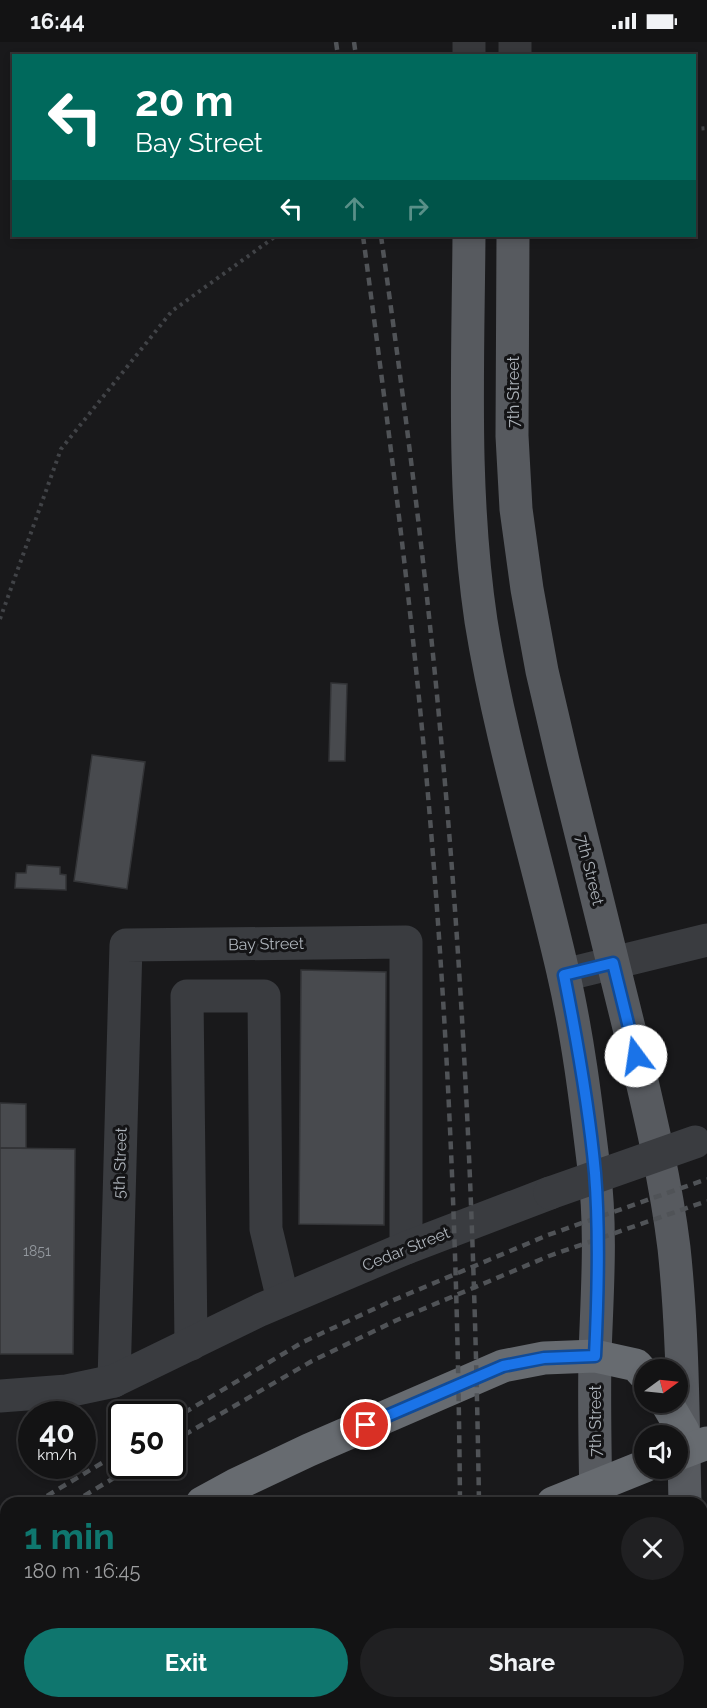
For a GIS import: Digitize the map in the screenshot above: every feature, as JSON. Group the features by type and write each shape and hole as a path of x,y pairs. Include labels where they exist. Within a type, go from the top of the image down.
{"highway":[{"path":"214,1497 272,1467 503,1366 544,1358 595,1356 634,1365"},
{"path":"672,1413 689,1443"},
{"path":"568,1497 634,1470"}],"main road":[{"name":"7th Street","path":"469,237 467,457 472,538 481,621 498,705 564,975 577,1041 595,1173 598,1300 595,1356 596,1497"},
{"name":"7th Street","path":"513,237 512,436 516,509 542,672 650,1115 674,1246 689,1443 686,1497"}],"street":[{"path":"564,975 707,940"},
{"name":"Bay Street","path":"126,945 406,942 406,1248"},
{"name":"5th Street","path":"114,1381 126,945"},
{"path":"191,1344 187,996 264,996 266,1229 283,1300"},
{"name":"Cedar Street","path":"0,1396 67,1391 114,1381 283,1300 406,1248 550,1192 701,1140"}],"path":[{"path":"0,619 61,449 172,311 275,237"}],"building":[{"path":"331,683 347,684 345,761 329,761"},
{"path":"92,755 145,762 127,889 74,881"},
{"path":"27,865 60,867 60,874 66,875 66,890 15,888 16,873 26,873"},
{"path":"301,970 386,972 384,1225 299,1224"},
{"path":"0,1103 26,1104 26,1148 0,1148"},
{"path":"0,1148 75,1149 73,1354 0,1354"}],"tunnel":[{"path":"469,42 469,54"},
{"path":"515,42 515,54"}],"railway":[{"path":"336,42 338,54"},
{"path":"354,42 356,54"},
{"path":"363,237 404,557 432,844 450,1126 457,1315 460,1497"},
{"path":"381,237 422,557 450,844 468,1126 479,1497"},
{"path":"186,1412 303,1342 389,1302 548,1235 707,1179"},
{"path":"186,1434 312,1361 397,1320 549,1256 707,1201"},
{"path":"45,1497 108,1459"},
{"path":"82,1497 112,1479"}],"route":[{"path":"366,1425 503,1366 544,1358 595,1356 598,1245 595,1173 577,1041 564,975 613,963 636,1056"}]}
